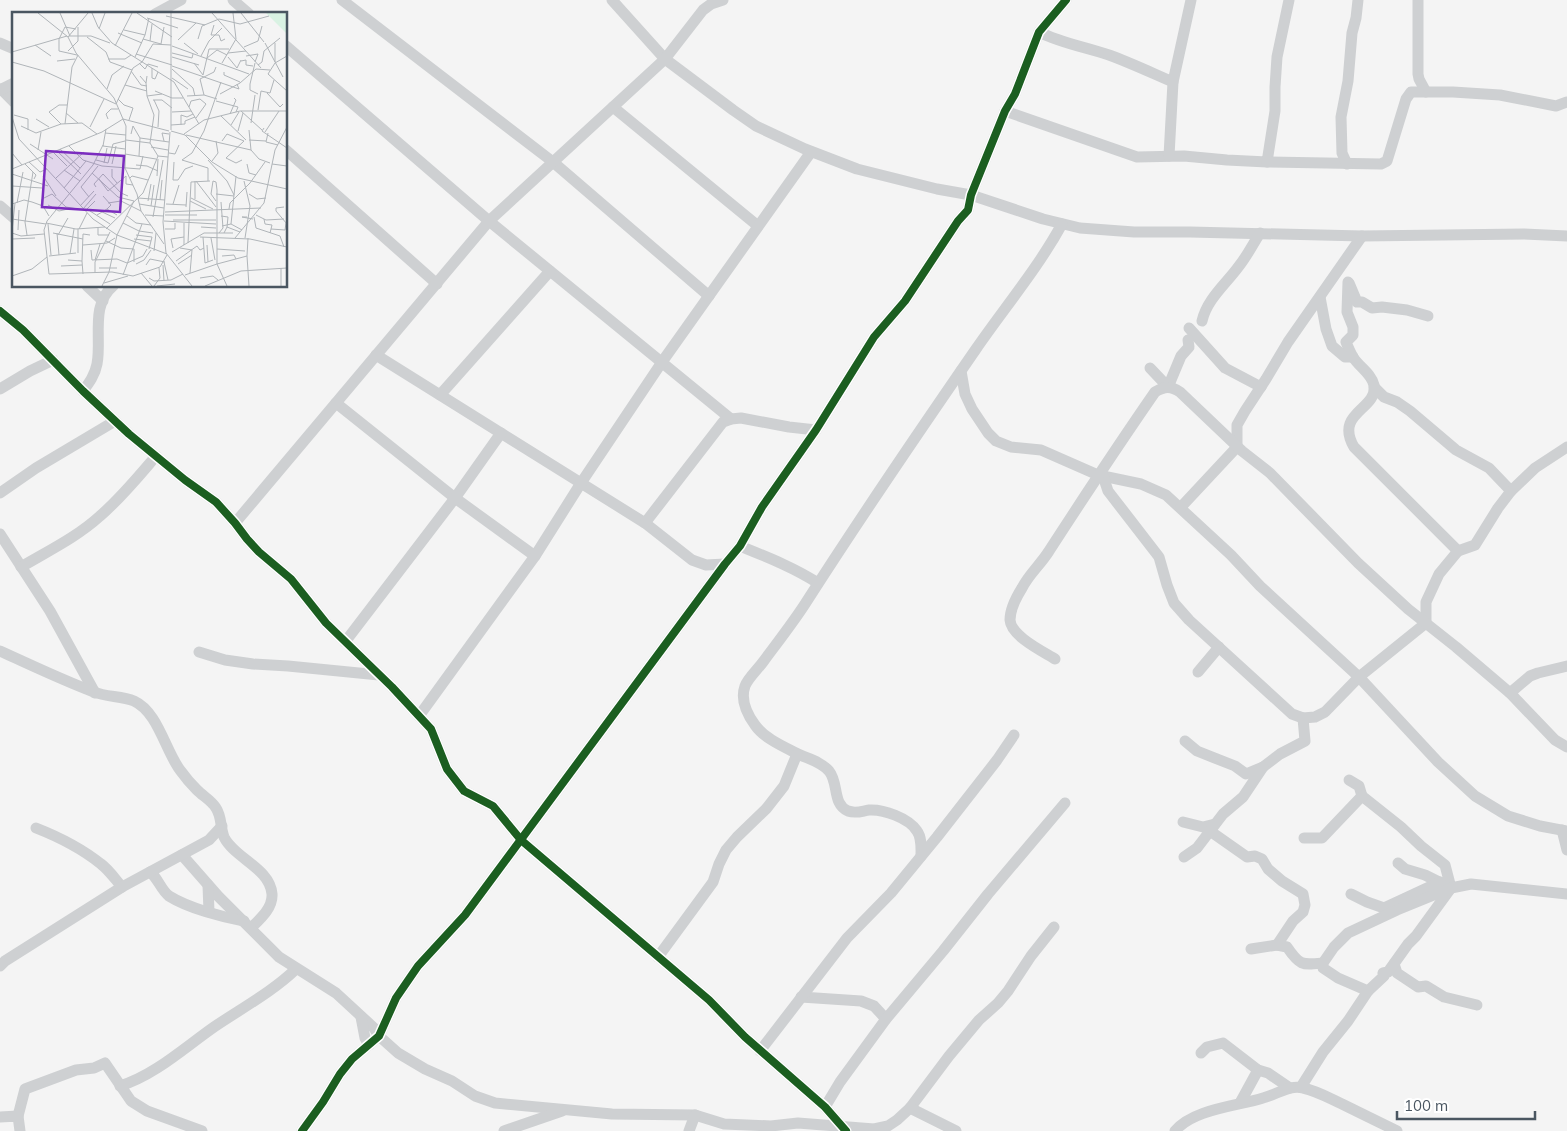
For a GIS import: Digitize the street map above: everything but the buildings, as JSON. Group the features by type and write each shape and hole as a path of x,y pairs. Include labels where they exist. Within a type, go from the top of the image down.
{"street":[{"path":"157,12 166,3 181,0"},
{"path":"233,0 247,12"},
{"path":"342,0 553,162 709,296"},
{"path":"612,0 665,59 756,126 811,152 857,169 937,189 971,195 1062,224 1080,228 1134,232 1362,236 1524,234 1567,236"},
{"path":"235,523 489,221 665,59 703,10 711,4 723,0"},
{"path":"302,1131 352,1059 380,1036 396,998 418,966 465,916 740,546 762,507 816,430 874,337 905,301 958,221 968,210 971,195 1005,111 1015,94 1039,32 1066,0"},
{"path":"1169,156 1173,82 1191,0"},
{"path":"1267,162 1275,110 1274,87 1277,57 1289,0"},
{"path":"1347,164 1342,153 1341,117 1348,81 1350,47 1358,0"},
{"path":"1414,92 1419,79 1418,0"},
{"path":"1039,32 1055,40 1111,56 1173,82"},
{"path":"0,43 12,49"},
{"path":"288,48 489,221 731,419"},
{"path":"1419,79 1426,92"},
{"path":"1,90 12,100"},
{"path":"1005,111 1138,157 1184,156 1267,162 1381,164 1387,161 1406,99 1411,92 1500,95 1556,106 1567,102"},
{"path":"613,107 758,226"},
{"path":"288,152 437,284"},
{"path":"419,716 535,556 662,362 811,152"},
{"path":"0,206 12,216"},
{"path":"922,856 917,831 908,822 884,810 868,810 858,813 849,811 841,806 837,799 831,772 822,764 797,754 765,736 746,711 744,699 745,685 794,620 849,534 961,371 1039,262 1062,224"},
{"path":"1202,321 1214,297 1241,264 1260,233"},
{"path":"1181,507 1237,447 1237,425 1244,411 1288,342 1362,236"},
{"path":"1339,269 1348,282 1357,302 1362,302 1372,308 1382,307 1407,310 1428,316"},
{"path":"440,395 550,271"},
{"path":"1348,282 1347,312 1353,327 1353,335 1346,342 1353,357 1371,377 1374,387 1384,397 1397,402 1410,411 1456,450 1489,468 1512,491"},
{"path":"83,391 91,381 97,362 98,318 108,291 95,288"},
{"path":"1320,297 1326,329 1332,346 1345,356 1353,357"},
{"path":"0,311 23,330 83,391 115,420 185,480 216,502 259,552 291,580 326,623 431,729 447,769 464,791 493,806 521,840 709,1000 760,1051 825,1107 844,1129"},
{"path":"1055,659 1029,644 1013,628 1010,619 1015,603 1023,586 1101,476 1155,392 1168,387 1181,356 1189,346 1188,334 1225,368 1261,387"},
{"path":"376,355 645,523 692,560 706,565 725,564"},
{"path":"0,389 30,370 53,360"},
{"path":"1150,368 1168,387 1180,392 1237,447 1270,473 1358,563 1408,609 1510,693 1555,740 1567,747"},
{"path":"961,371 964,394 988,433 996,441 1011,447 1041,450 1101,476 1141,484 1166,495 1231,555 1260,586 1359,677 1438,762 1475,796 1508,816 1540,826 1564,830 1567,850"},
{"path":"1374,387 1372,396 1351,420 1350,440 1354,447 1458,551"},
{"path":"948,390 964,394"},
{"path":"336,403 455,498 535,556"},
{"path":"645,523 724,422 742,418 816,430"},
{"path":"0,493 36,468 115,420"},
{"path":"1220,430 1237,425"},
{"path":"345,642 455,498 501,433"},
{"path":"1426,623 1426,602 1439,574 1458,551 1474,545 1498,508 1535,468 1567,447"},
{"path":"21,566 80,532 100,517 126,491 156,456"},
{"path":"1101,476 1108,490 1159,556 1174,603 1189,620 1292,714 1303,718 1315,717 1326,712 1359,677 1426,623"},
{"path":"0,534 50,610 95,692"},
{"path":"740,546 773,559 818,583"},
{"path":"1198,672 1219,647"},
{"path":"0,651 95,692 135,701 146,712 178,768 214,805 221,816 224,836 228,843 254,865 271,888 272,895 269,908 247,925"},
{"path":"199,652 225,660 253,664 379,675"},
{"path":"1510,693 1530,676 1567,666"},
{"path":"1185,741 1197,751 1234,766 1246,774 1263,767 1280,754 1305,741 1303,718"},
{"path":"760,1051 846,938 891,893 922,856 997,760 1014,735"},
{"path":"658,957 713,882 726,850 736,837 766,809 784,786 797,754"},
{"path":"1184,857 1197,848 1223,814 1243,797 1263,767"},
{"path":"1349,780 1359,786 1362,796 1445,865 1452,888"},
{"path":"1304,838 1322,838 1362,796"},
{"path":"825,1107 840,1082 886,1019 1065,803"},
{"path":"1183,822 1203,827 1212,827 1247,857 1255,856 1262,859 1268,869 1282,881 1303,894 1305,905 1303,912 1293,921 1277,945"},
{"path":"0,966 122,887 209,840 222,826"},
{"path":"36,828 57,836 82,850 103,865 122,887"},
{"path":"182,855 208,885 279,957 336,993 398,1053 425,1069 452,1081 475,1096 495,1102 612,1114 695,1115 724,1124 771,1126 798,1123 844,1129 874,1129 888,1126 910,1108 979,1020 998,1003 1054,927"},
{"path":"1398,863 1405,869 1426,875 1452,888"},
{"path":"150,872 168,895 247,925"},
{"path":"1350,894 1384,908 1440,882"},
{"path":"1368,992 1338,978 1323,968 1323,963 1334,947 1348,933 1397,910 1452,888 1471,884 1567,894"},
{"path":"208,885 209,912"},
{"path":"1175,1131 1180,1125 1191,1119 1220,1108 1264,1098 1295,1088 1348,1021 1368,992 1384,976 1383,973 1388,972 1452,888"},
{"path":"1251,950 1277,945 1287,947 1296,960 1306,965 1323,963"},
{"path":"1394,964 1398,973 1418,987 1426,986 1444,997 1477,1005"},
{"path":"120,1086 154,1070 205,1033 276,986 296,969"},
{"path":"801,998 861,1001 874,1006 886,1019"},
{"path":"361,1017 365,1038 369,1045"},
{"path":"1201,1053 1207,1047 1223,1043 1258,1070 1268,1073 1295,1088 1316,1091 1397,1131"},
{"path":"20,1131 18,1116 25,1089 76,1070 94,1068 105,1063 131,1101 147,1111 202,1131"},
{"path":"1240,1104 1258,1070"},
{"path":"910,1108 956,1131"},
{"path":"504,1131 566,1110"},
{"path":"688,1131 695,1115"},
{"path":"0,1117 18,1116"}],"cycle path":[{"path":"302,1131 352,1059 379,1036 396,998 418,966 465,915 740,546 762,507 816,430 874,337 905,301 958,221 968,210 971,195 1005,111 1015,94 1039,32 1066,0"},
{"path":"0,311 23,330 83,391 129,434 185,480 216,502 259,552 291,579 326,623 392,687 431,729 447,769 464,791 493,806 521,840 709,1000 745,1037 825,1107 846,1131"}]}
